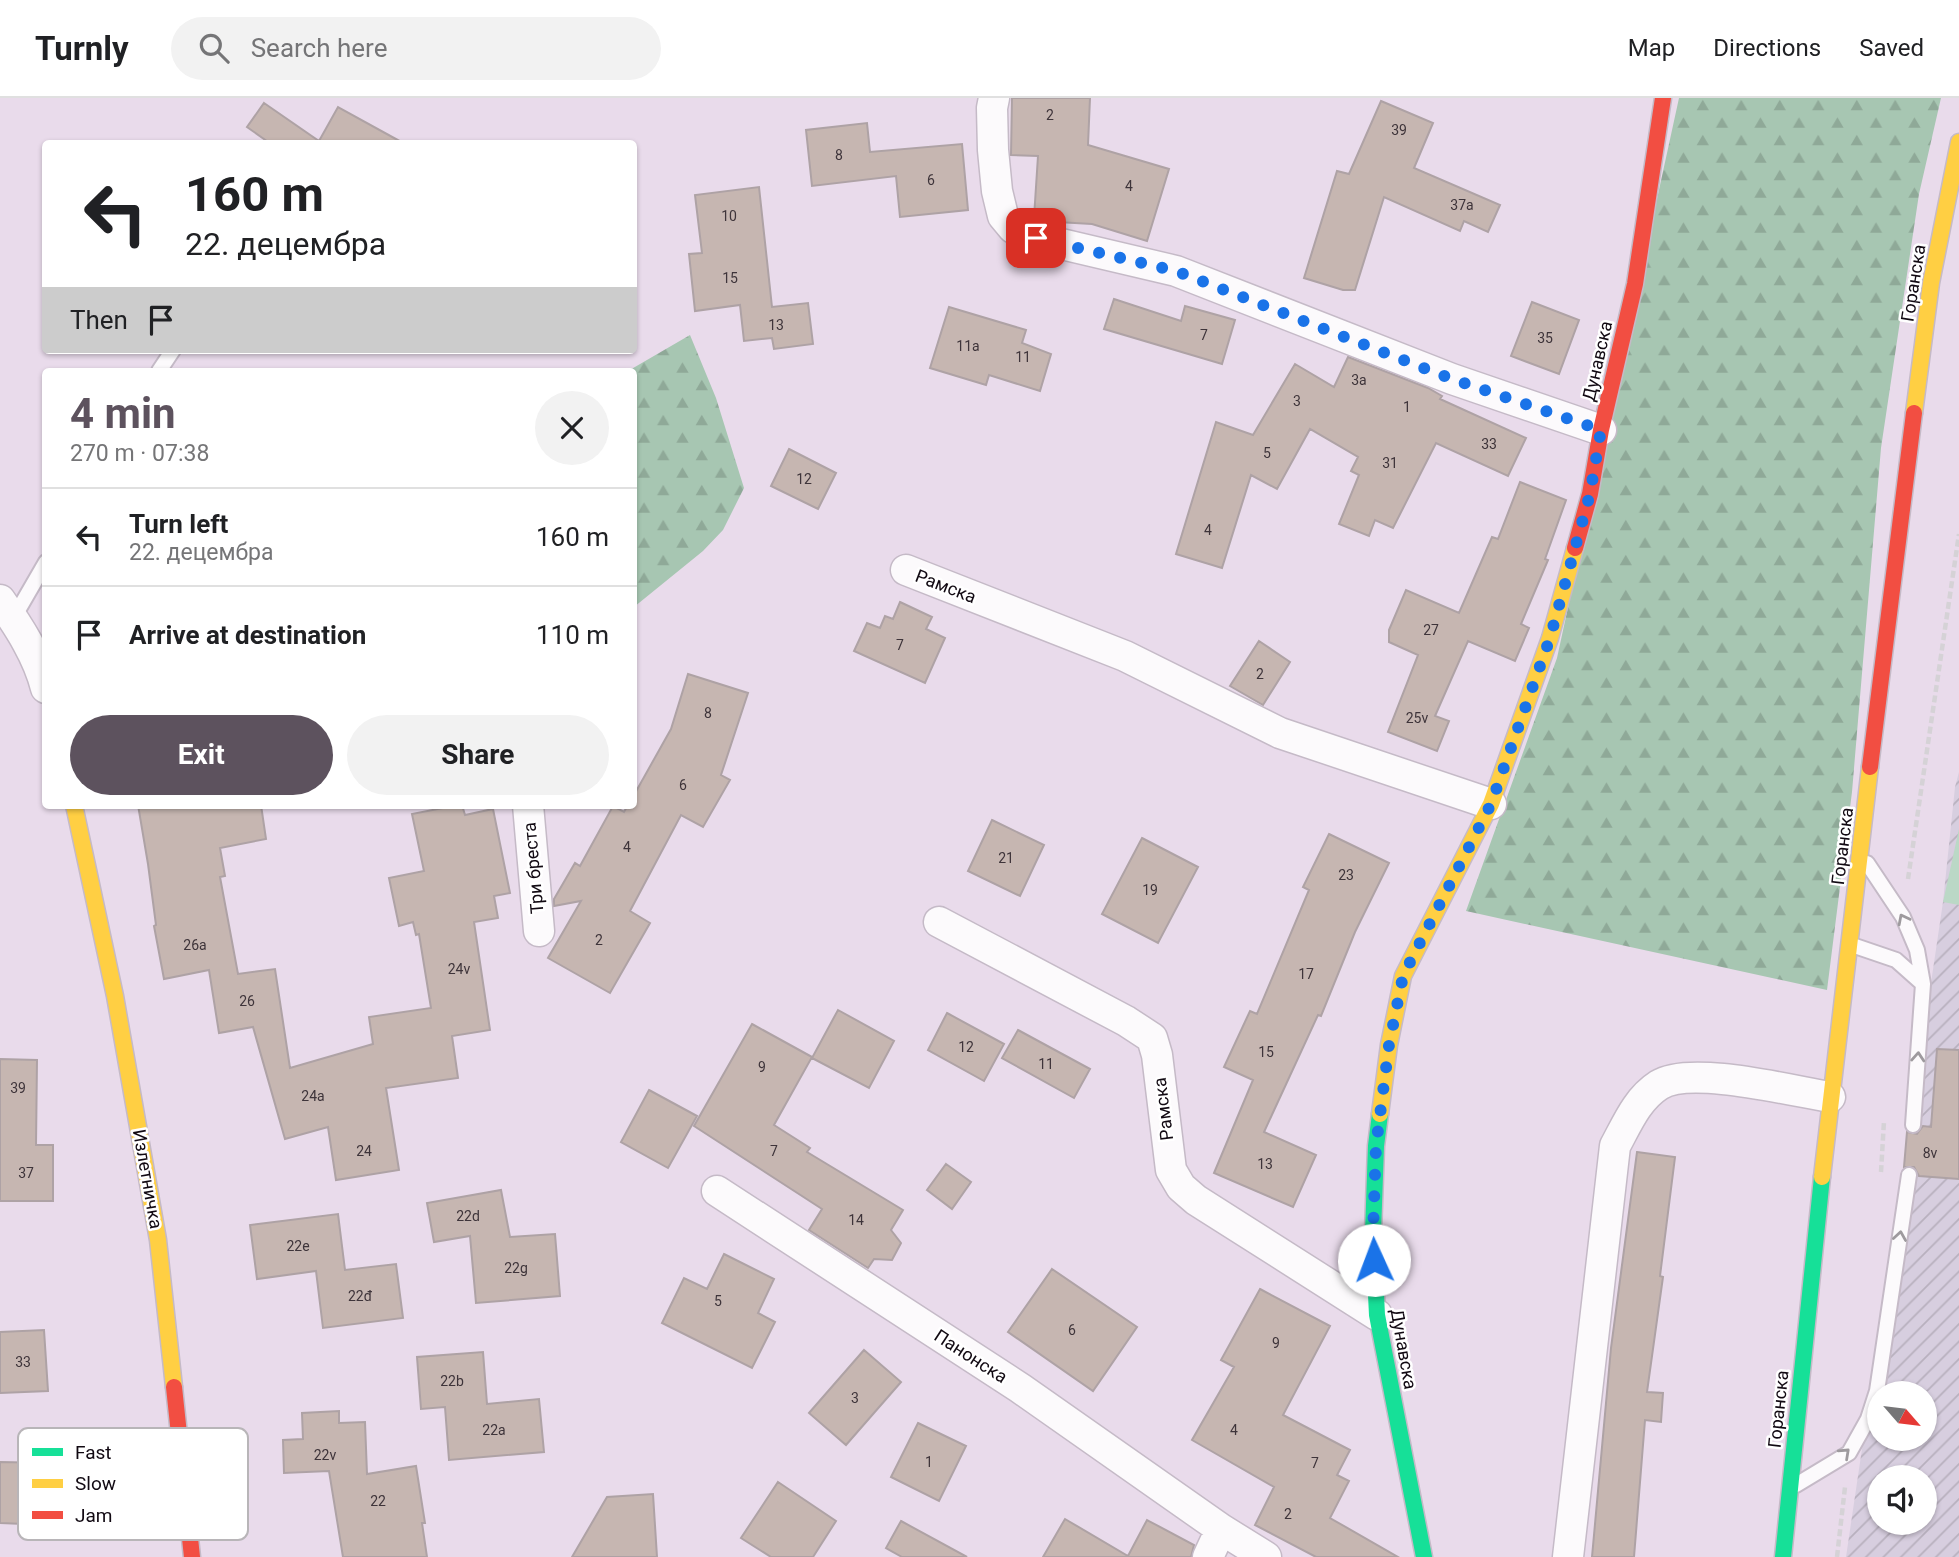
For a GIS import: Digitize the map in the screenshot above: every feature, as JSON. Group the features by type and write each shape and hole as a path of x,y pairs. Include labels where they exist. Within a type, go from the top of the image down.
{"street":[{"path":"994,98 993,150 997,191 1003,216 1013,228 1036,238 1176,271 1452,379 1601,430"},
{"name":"Дунавска","path":"1424,1557 1377,1315 1373,1233 1376,1146 1389,1045 1403,976 1491,804 1550,638 1590,494 1601,430 1635,284 1663,98"},
{"name":"Горанска","path":"1783,1557 1830,1097 1922,348 1931,283 1959,142"},
{"name":"Рамска","path":"906,570 1125,656 1280,733 1491,804"},
{"path":"7,609 42,672"},
{"name":"Излетничка","path":"75,809 115,996 158,1240 178,1428"},
{"name":"Три бреста","path":"528,809 539,931"},
{"name":"Рамска","path":"939,922 1126,1021 1152,1038 1157,1055 1171,1170 1181,1186 1196,1200 1377,1315"},
{"path":"1568,1557 1615,1146 1638,1103 1660,1084 1688,1076 1830,1097"},
{"name":"Панонска","path":"717,1191 1020,1388 1221,1529 1266,1557"},
{"path":"1208,1557 1221,1529"}],"lane":[{"path":"7,609 42,567"},
{"path":"1860,853 1903,917 1917,950 1923,984 1913,1125"},
{"path":"1850,944 1896,960 1923,984"},
{"path":"1788,1490 1849,1453 1868,1419 1877,1391 1909,1175"}],"shaded area":[{"path":"1959,772 1959,1557 1846,1557 1867,1415 1867,1451 1937,1451 1937,1381 1872,1381 1943,902 1955,787"}],"green space":[{"path":"1679,98 1941,98 1919,194 1881,448 1852,792 1827,990 1466,911 1557,658"},
{"path":"690,335 716,398 744,488 723,530 703,551 637,605 637,368 633,368"},
{"path":"1959,829 1959,905 1943,902"}],"building":[{"path":"1012,98 1090,98 1088,145 1169,169 1147,241 1092,224 1040,221 1034,218 1038,156 1011,155"},
{"path":"1381,101 1433,123 1414,168 1500,205 1488,232 1464,221 1460,231 1384,197 1355,290 1343,290 1304,278 1337,171 1349,174"},
{"path":"264,103 318,140 265,140 247,127"},
{"path":"338,107 398,140 320,140"},
{"path":"867,123 870,152 962,144 968,210 900,217 896,176 812,186 806,130"},
{"path":"759,187 772,307 808,303 813,344 774,349 772,338 744,341 740,305 695,311 689,254 702,253 695,195"},
{"path":"1114,299 1181,321 1185,306 1235,320 1222,364 1104,329"},
{"path":"1532,302 1579,320 1559,374 1511,356"},
{"path":"949,307 1026,330 1022,343 1051,354 1040,391 989,375 986,385 930,368"},
{"path":"1348,357 1428,388 1442,396 1440,399 1526,438 1508,476 1436,443 1393,528 1375,520 1369,536 1339,524 1359,475 1351,471 1358,457 1310,429 1277,489 1251,475 1222,568 1176,554 1216,422 1253,435 1295,364 1334,387"},
{"path":"789,449 836,473 818,509 771,486"},
{"path":"1520,482 1566,500 1545,559 1548,560 1521,624 1529,628 1515,661 1468,641 1435,716 1449,721 1437,751 1388,732 1418,655 1389,642 1389,630 1406,590 1459,613 1492,537 1498,539"},
{"path":"900,602 932,617 926,629 945,638 925,683 854,651 867,623 880,628 885,616 893,619"},
{"path":"1259,641 1290,662 1263,705 1230,686"},
{"path":"688,674 748,693 721,775 730,780 703,827 681,815 630,911 650,923 610,993 548,958 581,901 554,906 554,899 575,863 580,866 611,809 624,812 626,809 637,809 637,790 671,729"},
{"path":"139,809 262,809 266,839 220,848 225,876 220,877 238,974 275,969 290,1068 373,1044 369,1017 431,1008 419,934 416,935 413,922 399,926 389,878 424,871 412,814 438,809 463,809 465,815 493,809 510,893 494,896 498,918 474,922 490,1030 452,1036 458,1078 386,1088 399,1170 336,1180 328,1127 285,1139 253,1027 219,1033 209,970 164,979 154,926 148,864"},
{"path":"992,820 1044,845 1020,896 968,871"},
{"path":"1329,834 1389,863 1355,932 1321,1016 1318,1015 1264,1132 1316,1155 1293,1207 1214,1173 1253,1080 1224,1067 1250,1011 1257,1014 1309,890 1303,887"},
{"path":"1142,838 1198,867 1158,943 1102,914"},
{"path":"838,1010 894,1041 869,1088 812,1058"},
{"path":"947,1013 1004,1044 984,1081 928,1050"},
{"path":"752,1024 812,1057 774,1125 810,1148 807,1152 903,1210 891,1230 901,1243 892,1260 874,1259 868,1268 809,1230 822,1209 694,1126"},
{"path":"1018,1030 1090,1069 1074,1098 1002,1058"},
{"path":"1937,1049 1959,1050 1959,1179 1919,1176 1914,1167 1904,1167 1907,1132 1917,1134 1923,1126 1931,1127"},
{"path":"0,1059 37,1060 36,1145 53,1145 53,1201 0,1201"},
{"path":"649,1090 697,1116 668,1168 621,1142"},
{"path":"1637,1152 1675,1157 1660,1276 1663,1277 1647,1392 1663,1393 1661,1422 1645,1420 1634,1557 1592,1557 1611,1348"},
{"path":"946,1164 971,1182 952,1209 927,1190"},
{"path":"501,1190 510,1237 555,1234 560,1296 476,1303 470,1236 434,1242 427,1203"},
{"path":"338,1214 345,1270 396,1264 403,1318 323,1328 316,1271 257,1279 250,1225"},
{"path":"724,1254 774,1279 758,1313 775,1322 752,1368 662,1323 684,1278 707,1289"},
{"path":"1052,1269 1137,1327 1093,1391 1008,1332"},
{"path":"1260,1289 1330,1326 1283,1415 1350,1450 1337,1475 1349,1481 1330,1518 1398,1557 1316,1557 1255,1525 1274,1487 1192,1440 1234,1367 1221,1360"},
{"path":"44,1330 48,1391 0,1393 0,1332"},
{"path":"864,1350 901,1382 846,1445 809,1413"},
{"path":"483,1352 487,1404 539,1399 544,1452 449,1460 445,1407 421,1409 417,1357"},
{"path":"339,1411 339,1423 365,1422 367,1474 416,1466 427,1557 343,1557 329,1471 284,1473 283,1440 303,1439 302,1413"},
{"path":"918,1423 966,1446 939,1501 891,1477"},
{"path":"0,1462 18,1462 18,1524 0,1523"},
{"path":"778,1482 836,1521 813,1557 771,1557 741,1538"},
{"path":"653,1494 657,1557 572,1557 607,1497"},
{"path":"1065,1519 1128,1556 1147,1520 1194,1545 1191,1557 1043,1557"},
{"path":"901,1521 967,1557 902,1557 886,1548"}],"traffic: fast":[{"path":"1380,1114 1376,1146 1373,1233 1377,1315 1424,1557"},
{"path":"1783,1557 1822,1177"}],"traffic: slow":[{"path":"1914,413 1931,283 1959,142"},
{"path":"1380,1114 1389,1045 1403,976 1491,804 1550,638 1575,548"},
{"path":"1822,1177 1870,767"},
{"path":"75,809 115,996 158,1240 174,1387"}],"traffic: jam":[{"path":"1575,548 1590,494 1601,430 1635,284 1663,98"},
{"path":"1870,767 1914,413"},
{"path":"174,1387 178,1428"},
{"path":"190,1540 192,1557"}],"route":[{"path":"1036,238 1176,271 1452,379 1601,430 1590,494 1550,638 1491,804 1403,976 1389,1045 1376,1146 1374,1260"}]}
